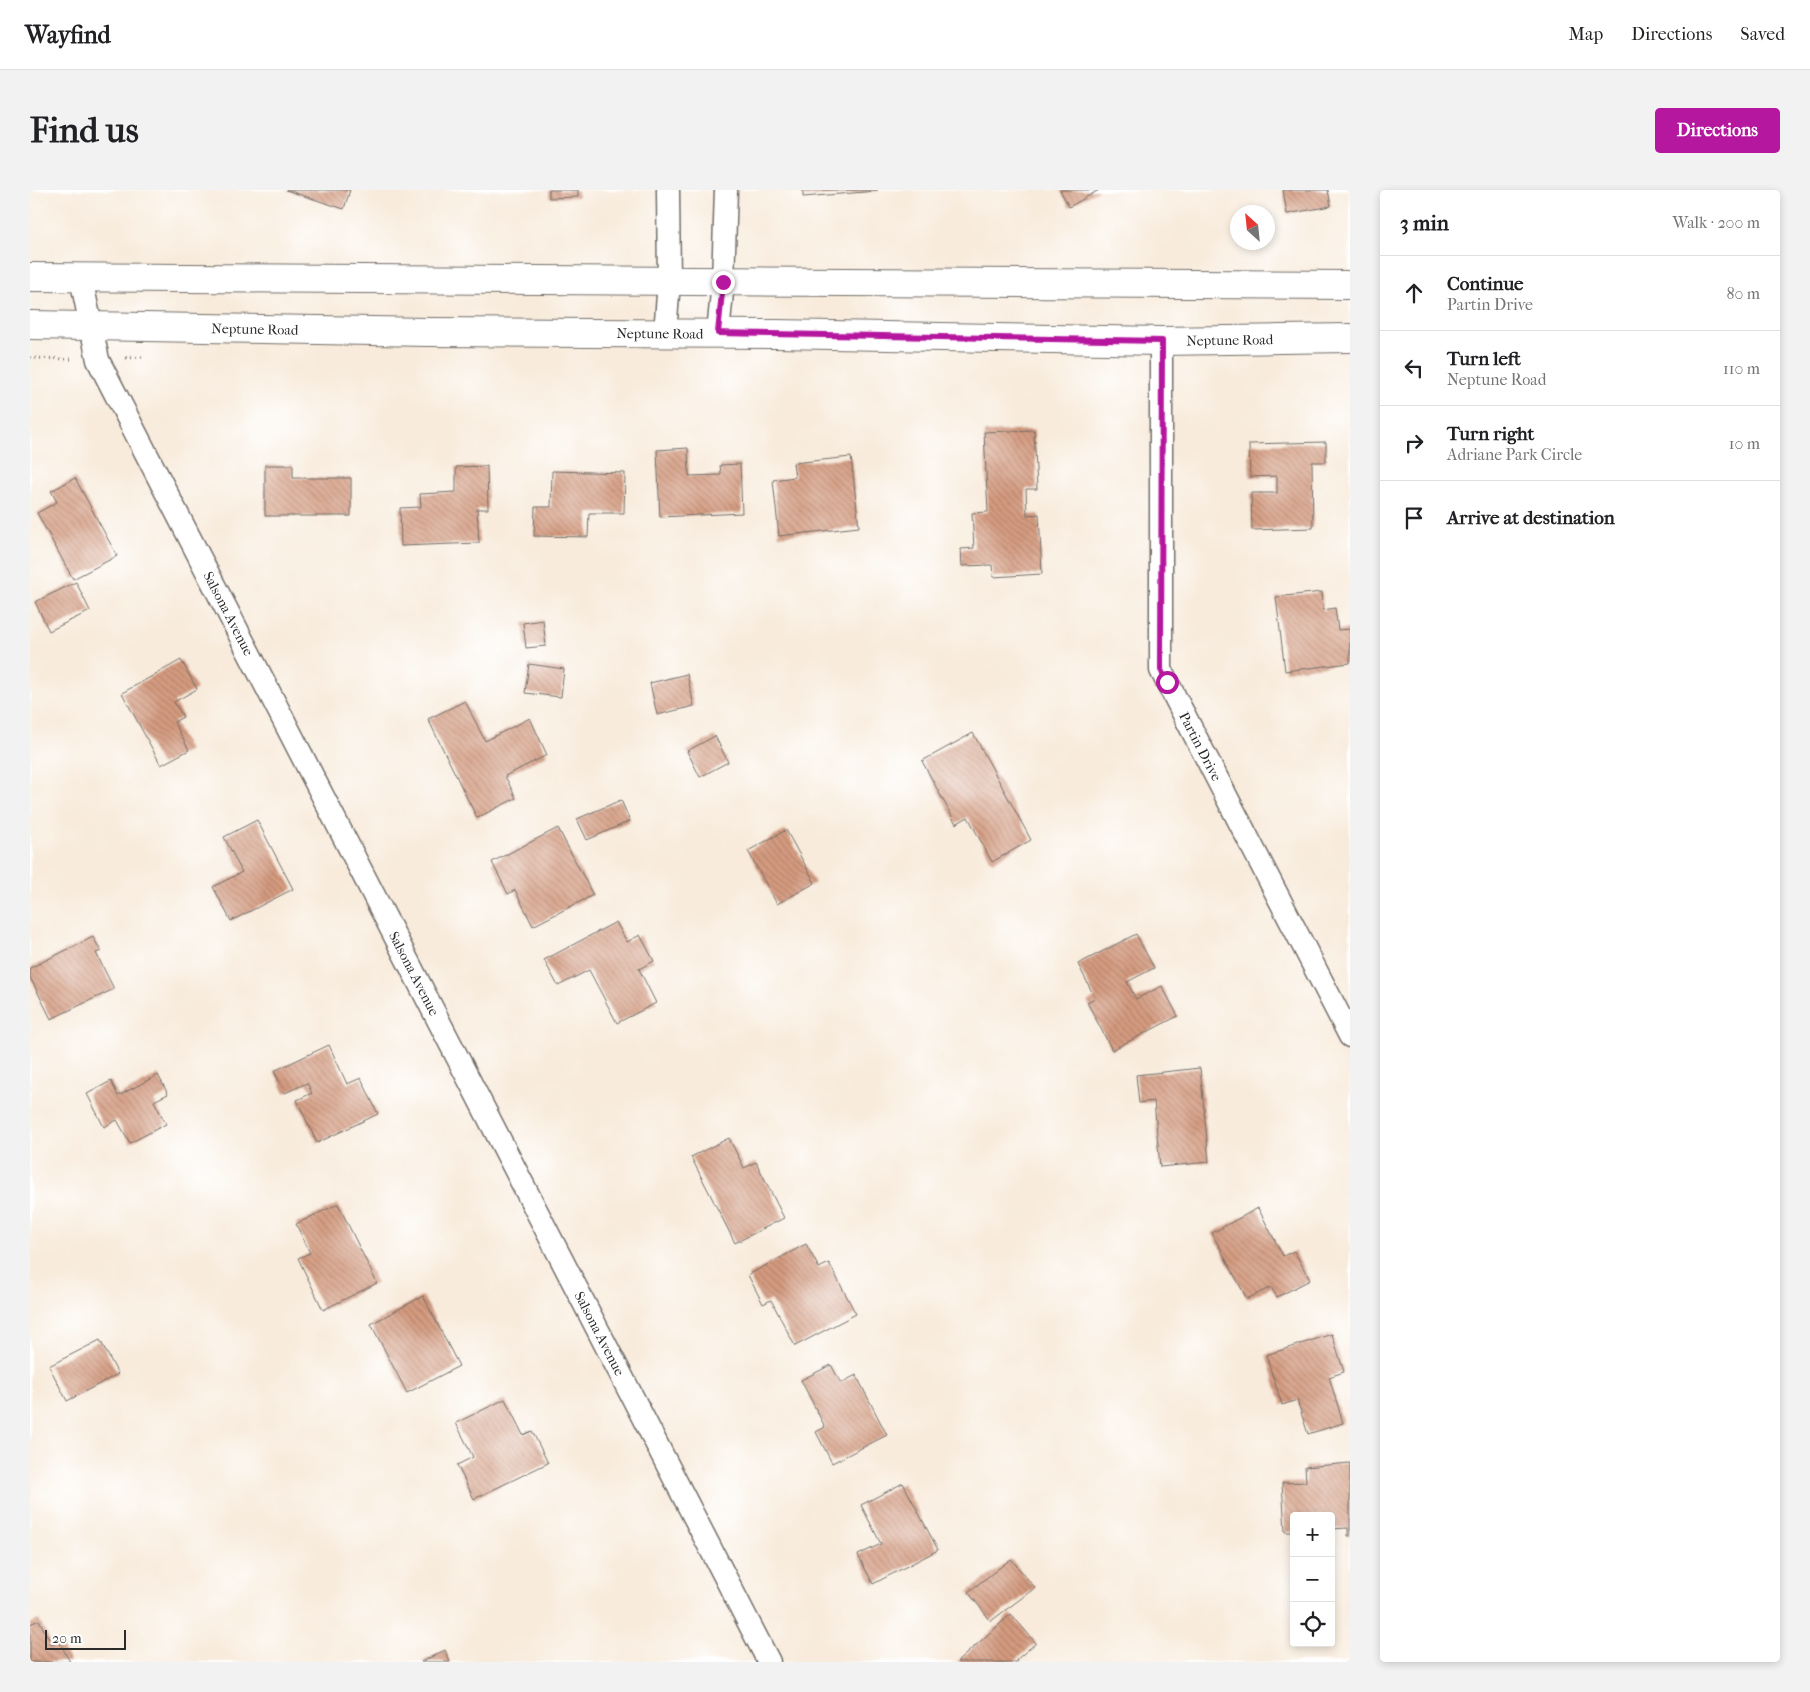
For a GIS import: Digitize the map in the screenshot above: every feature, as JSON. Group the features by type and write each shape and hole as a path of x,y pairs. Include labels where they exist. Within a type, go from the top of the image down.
{"main road":[{"path":"30,277 1350,285"},
{"name":"Neptune Road","path":"30,325 428,332 718,333 1162,341 1350,338"}],"street":[{"path":"664,333 669,282 668,190"},
{"path":"718,333 723,282 726,190"},
{"name":"Salsona Avenue","path":"81,278 98,360 769,1662"},
{"name":"Partin Drive","path":"1162,341 1161,670 1350,1036"}],"building":[{"path":"286,190 350,190 344,209"},
{"path":"549,190 578,190 578,197 549,198"},
{"path":"803,190 877,190 877,191 803,197"},
{"path":"1060,190 1099,190 1069,207"},
{"path":"1283,190 1328,190 1331,206 1287,214"},
{"path":"1034,430 1037,489 1026,489 1027,515 1039,514 1042,574 993,577 992,565 962,566 961,549 974,548 972,513 988,512 984,432"},
{"path":"1326,442 1326,462 1312,462 1313,528 1252,530 1251,493 1277,493 1277,476 1250,477 1249,444"},
{"path":"688,448 689,476 721,475 720,465 740,464 742,513 660,517 657,450"},
{"path":"851,457 859,527 779,536 773,480 795,477 793,463"},
{"path":"265,465 293,465 293,478 351,478 351,516 265,516"},
{"path":"487,466 488,509 477,509 479,543 401,546 400,508 421,507 420,494 456,492 456,467"},
{"path":"552,471 625,473 624,513 589,513 588,537 534,536 535,507 551,507"},
{"path":"75,478 117,556 73,579 37,513 57,502 51,491"},
{"path":"76,582 90,611 49,631 35,602"},
{"path":"1322,592 1323,610 1335,608 1338,630 1350,629 1350,663 1285,671 1276,597"},
{"path":"543,620 546,646 526,648 523,623"},
{"path":"181,660 197,689 174,702 183,717 174,722 189,750 161,765 122,693"},
{"path":"529,664 564,669 561,697 525,693"},
{"path":"687,674 694,706 657,715 650,683"},
{"path":"465,701 485,741 530,718 547,755 505,776 516,798 477,818 428,719"},
{"path":"973,733 1031,840 992,862 968,817 956,824 922,761"},
{"path":"715,736 728,762 700,777 687,751"},
{"path":"621,800 630,821 587,840 577,819"},
{"path":"257,820 293,889 231,921 213,887 242,872 224,837"},
{"path":"558,828 593,895 533,926 515,890 508,894 492,862"},
{"path":"786,830 815,883 777,904 748,851"},
{"path":"616,922 627,942 640,935 654,961 639,969 656,1003 617,1023 589,970 558,986 544,960"},
{"path":"1136,934 1154,968 1127,982 1136,999 1162,986 1178,1016 1112,1050 1087,1002 1095,998 1078,964"},
{"path":"93,937 101,951 96,953 114,989 51,1019 30,977 30,968"},
{"path":"329,1045 347,1084 361,1078 378,1114 317,1143 297,1100 312,1093 307,1083 285,1093 274,1071"},
{"path":"1200,1068 1209,1162 1160,1167 1154,1101 1139,1103 1136,1075"},
{"path":"158,1075 168,1094 154,1101 166,1124 130,1143 117,1120 104,1127 87,1094 111,1081 118,1096"},
{"path":"729,1138 744,1168 756,1162 784,1218 735,1243 691,1157"},
{"path":"338,1204 377,1283 323,1310 298,1258 310,1253 296,1224"},
{"path":"1258,1208 1283,1256 1294,1251 1310,1280 1277,1297 1271,1287 1247,1299 1212,1233"},
{"path":"806,1244 819,1268 829,1263 856,1314 795,1346 771,1300 763,1304 748,1275"},
{"path":"423,1296 459,1366 407,1393 371,1324"},
{"path":"1332,1334 1344,1372 1329,1377 1343,1423 1308,1434 1297,1400 1282,1405 1266,1355"},
{"path":"100,1340 118,1374 67,1401 49,1366"},
{"path":"831,1365 841,1383 856,1375 887,1435 832,1463 816,1432 825,1427 801,1380"},
{"path":"505,1399 523,1435 532,1431 548,1463 474,1499 457,1465 473,1457 456,1423"},
{"path":"1350,1463 1350,1536 1348,1536 1348,1528 1335,1529 1335,1512 1290,1512 1290,1532 1285,1532 1282,1483 1306,1482 1305,1467"},
{"path":"903,1483 938,1550 873,1584 858,1555 881,1544 861,1505"},
{"path":"1011,1559 1035,1588 991,1621 968,1592"},
{"path":"1011,1614 1036,1643 1016,1660 1017,1662 957,1662"},
{"path":"39,1620 52,1645 59,1641 70,1662 30,1662 30,1624"},
{"path":"445,1650 450,1662 421,1662"}],"route":[{"path":"723,282 718,333 1162,341 1161,670 1167,682"}]}
